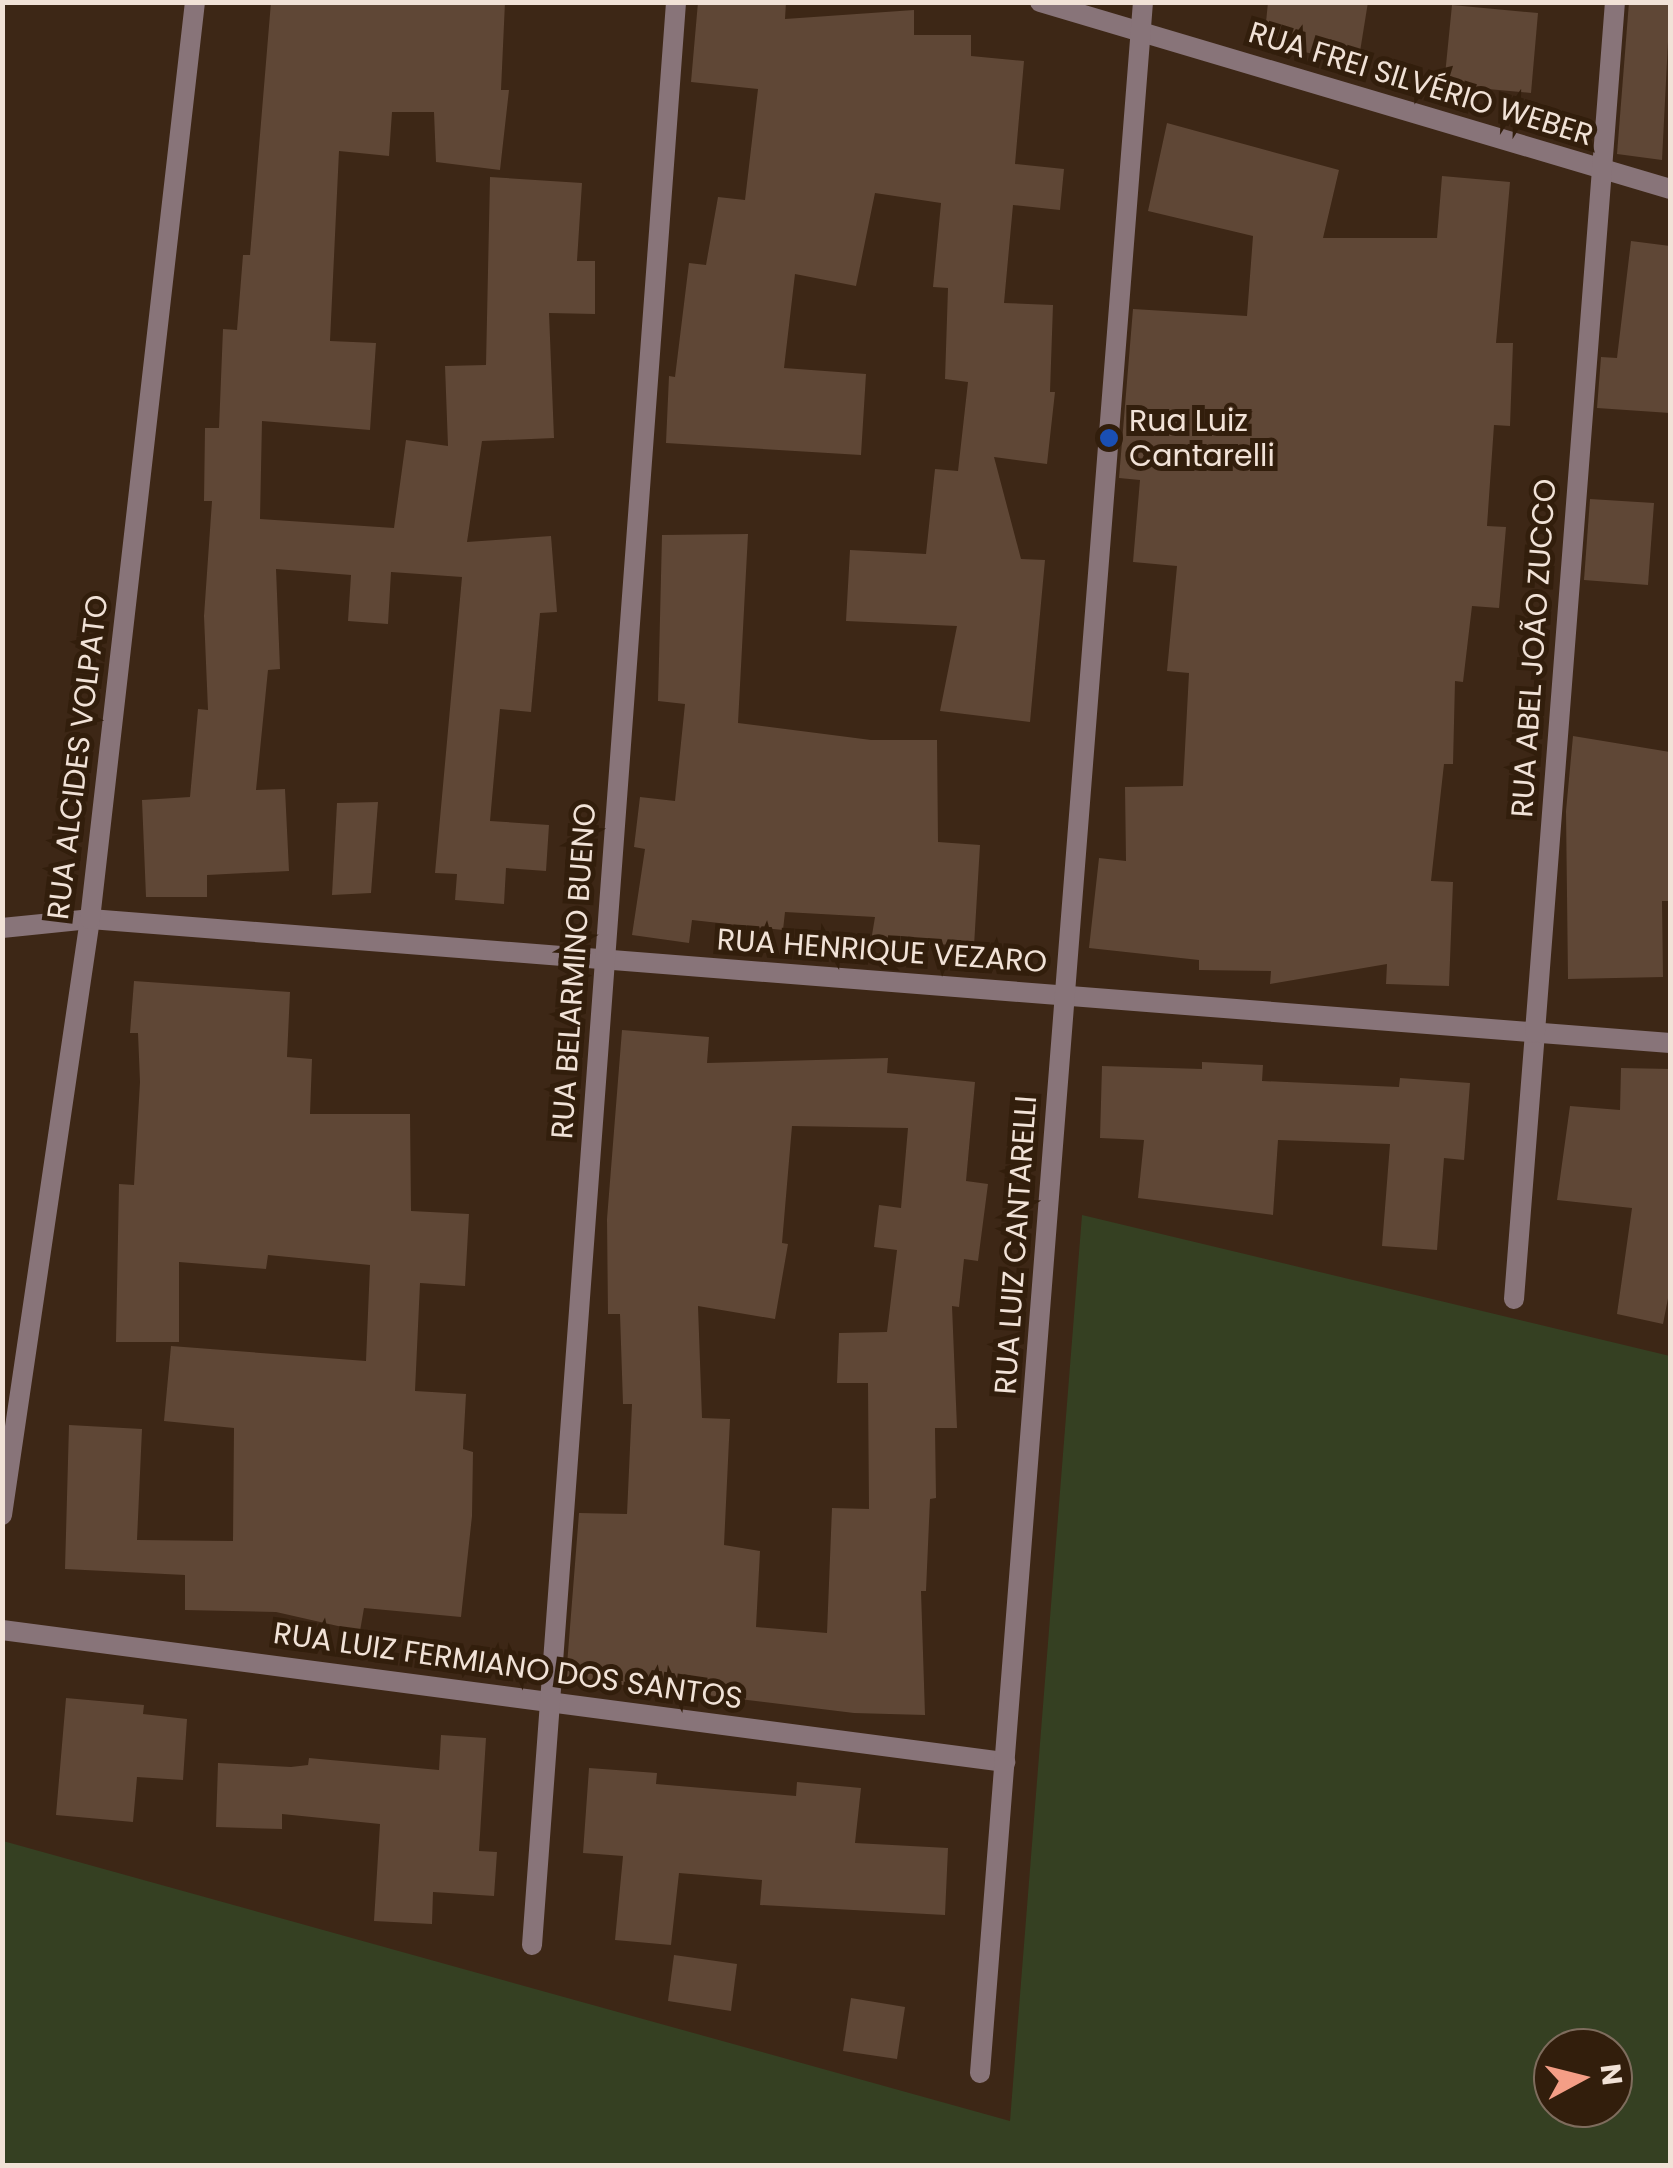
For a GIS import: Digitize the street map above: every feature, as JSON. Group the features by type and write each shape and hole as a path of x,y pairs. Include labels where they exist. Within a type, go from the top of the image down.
{"street":[{"name":"RUA ALCIDES VOLPATO","path":"2,1515 90,919 196,2"},
{"name":"RUA BELARMINO BUENO","path":"532,1945 676,2"},
{"name":"RUA FREI SILVÉRIO WEBER","path":"1040,2 1670,189"},
{"name":"RUA LUIZ CANTARELLI","path":"980,2074 1143,2"},
{"name":"RUA ABEL JOÃO ZUCCO","path":"1514,1299 1615,2"},
{"name":"RUA HENRIQUE VEZARO","path":"2,928 90,919 1670,1042"},
{"name":"RUA LUIZ FERMIANO DOS SANTOS","path":"2,1630 1005,1762"}],"green space":[{"path":"1082,1215 1670,1356 1670,2165 3,2165 3,1841 1010,2121"}],"building":[{"path":"271,2 505,2 501,90 509,90 500,170 436,162 434,112 392,112 389,156 339,151 330,341 376,343 370,430 262,421 260,519 394,528 406,440 448,446 445,366 486,365 490,177 582,183 577,261 595,261 595,314 549,313 554,438 482,441 467,542 551,536 557,612 540,613 531,712 500,709 490,821 549,825 546,871 506,868 504,904 455,900 457,874 435,873 462,577 391,572 388,624 348,621 351,575 276,569 280,669 268,670 256,790 285,789 289,871 207,875 207,897 146,897 142,800 190,797 198,709 208,710 204,616 212,501 204,501 205,428 219,428 223,329 237,330 243,255 250,255"},
{"path":"698,2 786,2 785,19 914,10 914,35 971,35 971,56 1024,61 1015,164 1064,169 1060,210 1013,205 1004,303 1053,305 1050,392 1055,392 1047,464 994,457 1021,559 1045,560 1030,722 940,711 957,626 846,621 850,550 926,554 935,469 958,471 968,382 945,379 948,288 933,287 941,203 875,193 856,286 795,274 784,368 866,374 861,455 666,443 669,376 675,377 689,263 706,265 718,197 745,200 758,89 691,82"},
{"path":"1268,2 1368,2 1358,64 1264,43"},
{"path":"1629,2 1670,2 1662,160 1617,154"},
{"path":"1452,5 1538,13 1531,93 1444,85"},
{"path":"1167,123 1339,170 1323,238 1437,238 1442,176 1510,182 1496,343 1513,343 1510,426 1494,425 1487,526 1506,527 1499,608 1472,606 1463,682 1455,681 1453,764 1444,764 1431,881 1453,882 1449,986 1386,984 1387,964 1270,984 1271,971 1199,970 1199,960 1089,948 1099,858 1126,861 1125,787 1183,786 1189,673 1167,671 1177,566 1133,562 1140,480 1119,478 1133,309 1247,316 1253,236 1148,211"},
{"path":"1631,241 1670,246 1670,413 1597,408 1601,357 1617,358"},
{"path":"1590,499 1654,503 1648,585 1584,580"},
{"path":"748,534 738,723 871,740 937,740 938,842 980,845 974,946 871,941 875,917 785,912 783,930 692,920 689,943 632,935 645,849 634,847 640,797 675,801 685,704 658,701 662,535"},
{"path":"1573,736 1670,752 1670,901 1662,901 1663,977 1568,979 1566,811"},
{"path":"378,802 371,893 332,895 337,803"},
{"path":"134,981 290,992 287,1057 312,1059 310,1114 410,1114 411,1211 469,1214 465,1286 420,1283 415,1391 466,1394 463,1449 473,1452 472,1516 461,1617 364,1608 360,1631 276,1612 185,1610 185,1575 65,1569 69,1425 142,1429 137,1540 233,1541 234,1428 164,1421 171,1346 366,1361 370,1265 268,1255 266,1269 179,1262 179,1342 116,1342 119,1184 134,1185 140,1082 138,1033 130,1033"},
{"path":"622,1030 709,1037 707,1063 888,1058 887,1073 975,1082 966,1181 988,1184 978,1261 964,1259 959,1307 952,1306 957,1428 935,1428 936,1498 930,1499 926,1591 921,1591 925,1715 854,1713 566,1678 579,1513 627,1514 632,1404 623,1404 620,1314 608,1314 607,1219","holes":["792,1126 908,1128 901,1208 879,1205 874,1247 897,1250 887,1332 839,1333 837,1383 868,1383 869,1509 832,1508 827,1633 756,1627 760,1551 724,1545 730,1419 702,1418 698,1306 775,1319 788,1244 782,1243"]},
{"path":"1202,1062 1263,1065 1262,1081 1399,1087 1400,1078 1470,1083 1464,1160 1444,1158 1437,1250 1382,1246 1390,1144 1278,1140 1273,1215 1138,1198 1144,1140 1100,1138 1102,1066 1202,1069"},
{"path":"1621,1068 1670,1069 1670,1288 1663,1324 1617,1314 1632,1208 1557,1200 1570,1106 1620,1110"},
{"path":"66,1698 144,1705 143,1714 187,1719 183,1780 137,1777 133,1822 56,1815"},
{"path":"441,1735 486,1738 479,1851 497,1852 494,1896 433,1892 432,1924 374,1921 380,1824 282,1814 282,1829 216,1827 218,1763 291,1767 308,1765 309,1758 439,1770"},
{"path":"589,1768 657,1773 656,1784 796,1796 797,1782 861,1788 855,1843 948,1848 945,1915 760,1905 762,1880 679,1873 671,1945 615,1940 623,1856 583,1853"},
{"path":"674,1955 737,1964 731,2011 668,2001"},
{"path":"851,1998 905,2007 897,2059 843,2051"}],"place":[{"name":"Rua Luiz Cantarelli","path":"1109,438"}]}
